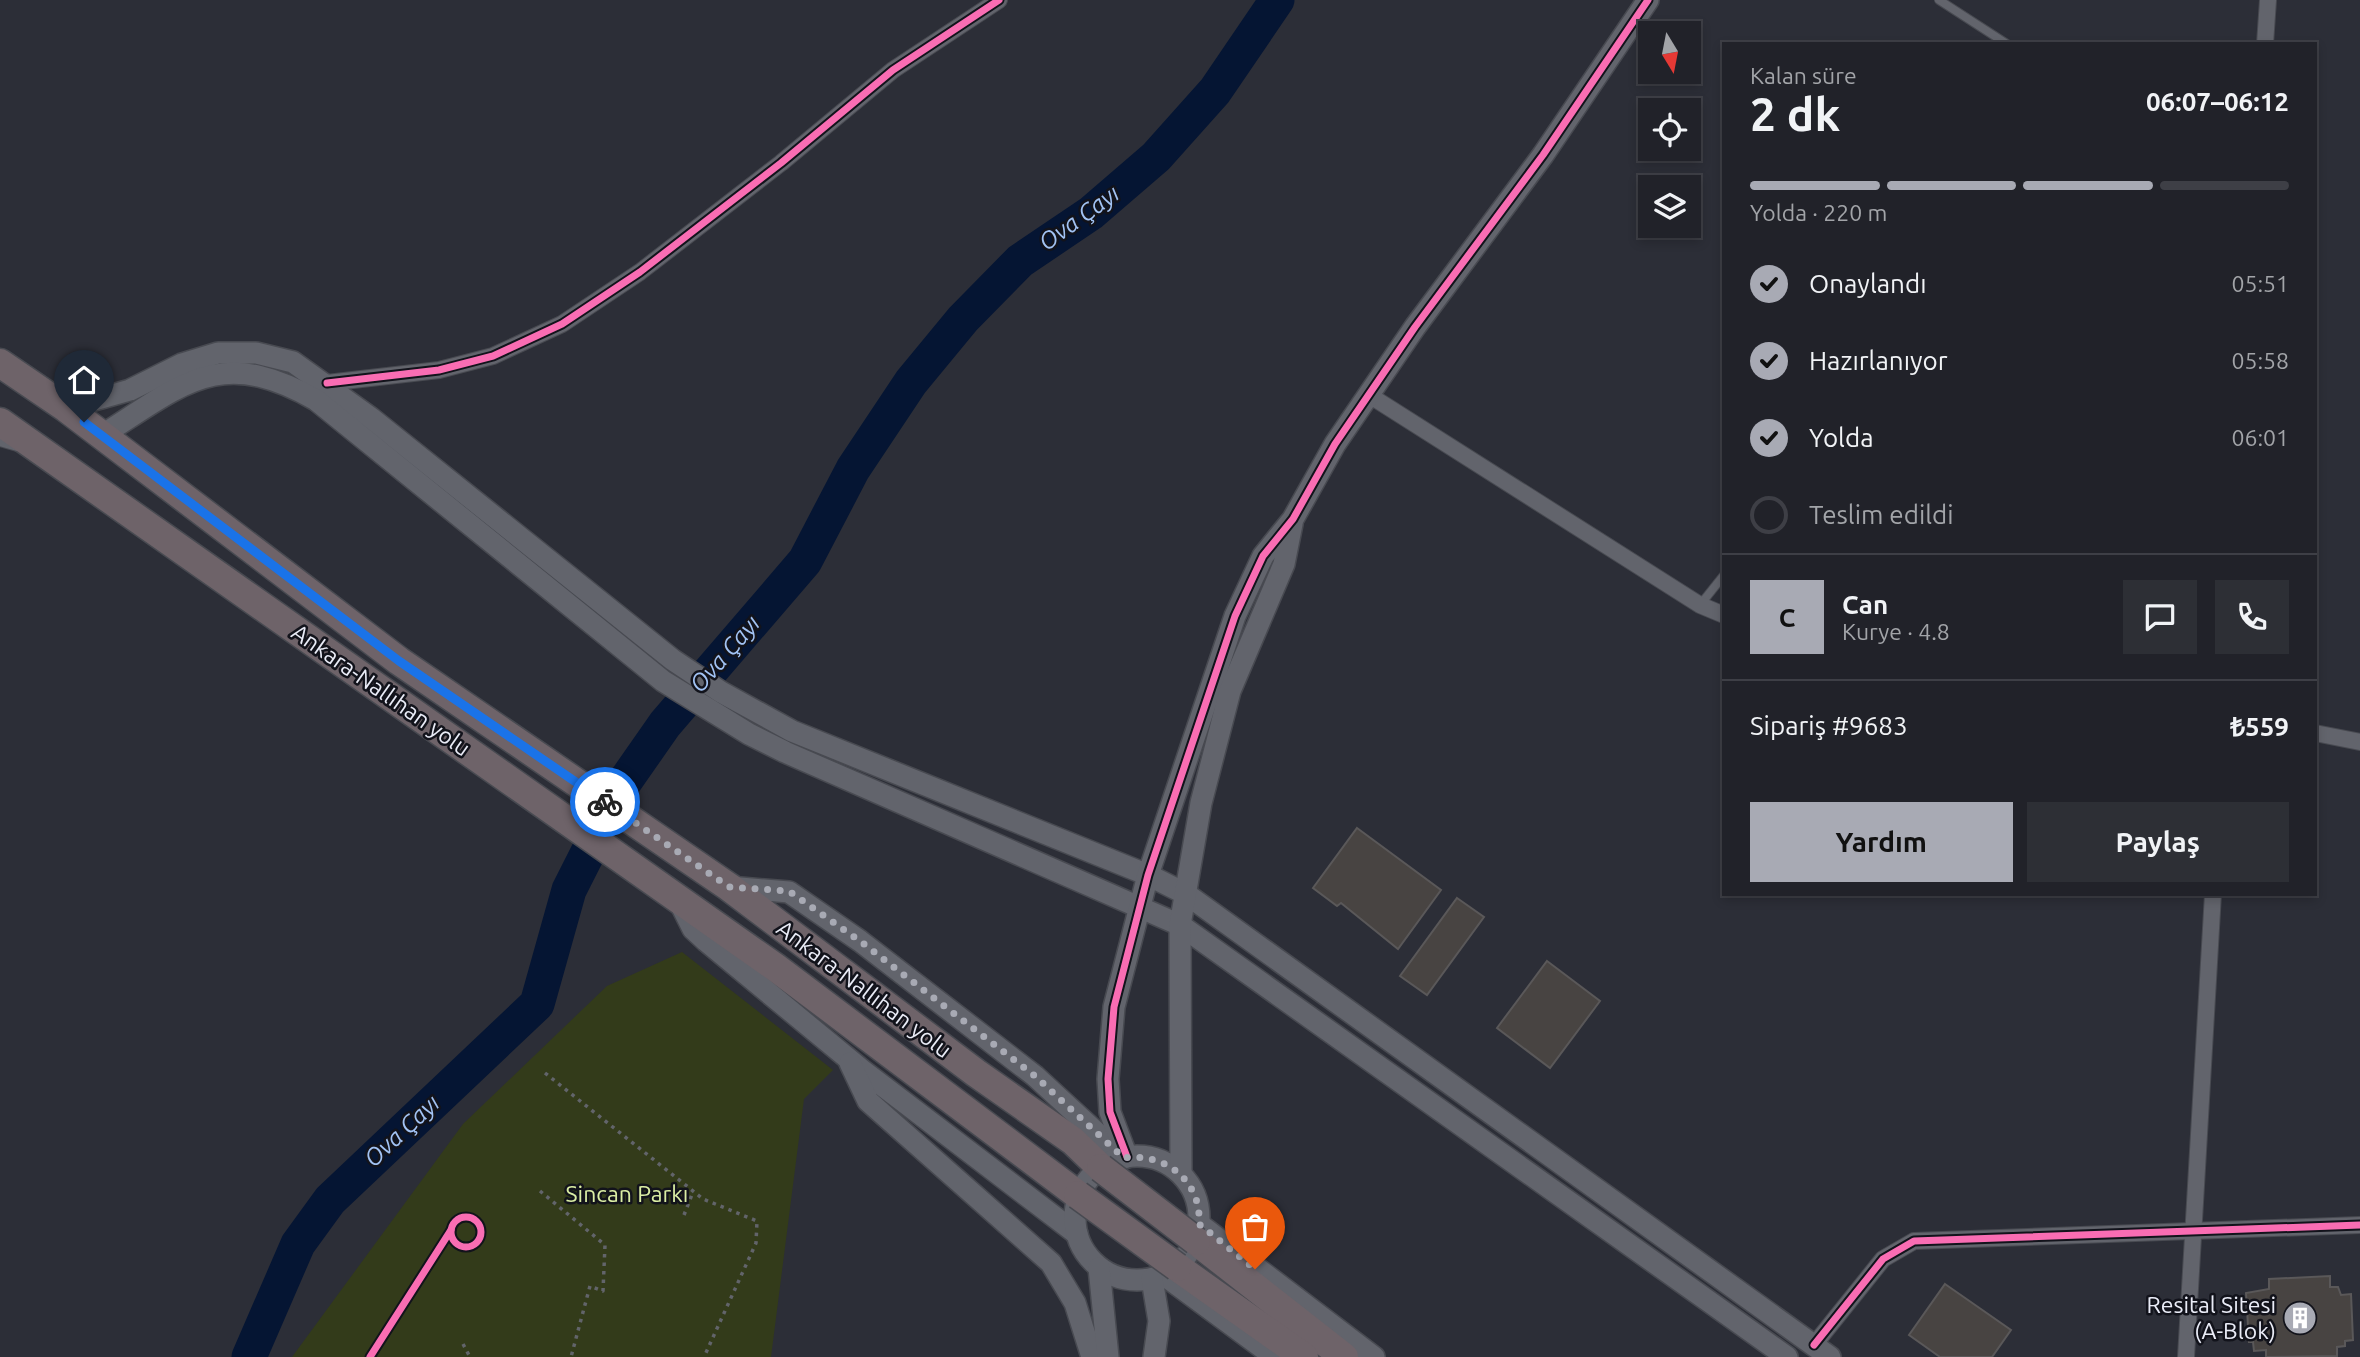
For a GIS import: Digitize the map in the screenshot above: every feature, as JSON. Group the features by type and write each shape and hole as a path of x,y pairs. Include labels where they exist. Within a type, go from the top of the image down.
{"highway":[{"name":"Ankara-Nallıhan yolu","path":"0,363 66,408 399,661 729,887 1073,1142 1117,1161 1343,1357"},
{"name":"Ankara-Nallıhan yolu","path":"0,422 674,896 917,1073 1078,1195 1165,1274 1304,1357"},
{"path":"1048,1174 1065,1172 1073,1164 1076,1150 1073,1142"}],"main road":[{"path":"1117,1161 1108,1079 1114,1007 1148,875 1235,617 1263,556 1293,519 1335,444 1543,155 1648,0"},
{"path":"66,408 130,390 182,364 218,353 274,356 293,362 327,383 608,610 673,660 721,692 792,731 1148,875 1186,894 1822,1351"},
{"path":"102,436 173,391 210,374 248,373 284,382 316,400 663,681 750,734 1180,925 1787,1357"},
{"path":"1181,1174 1180,925 1201,803 1230,691 1284,564 1293,519"},
{"path":"729,887 789,891 860,941 1035,1076 1117,1161"},
{"path":"674,896 693,929 706,941 848,1058 1077,1234"},
{"path":"848,1058 868,1101 1051,1263 1075,1303 1092,1357"},
{"path":"1117,1161 1161,1161 1181,1174 1194,1192 1197,1233 1194,1245 1186,1257 1165,1274 1125,1280 1099,1268 1082,1247 1077,1234 1075,1212 1087,1181 1103,1166 1117,1161"},
{"path":"1197,1233 1374,1357"},
{"path":"1099,1268 1108,1357"},
{"path":"1154,1357 1165,1274"},
{"path":"1165,1274 1275,1357"}],"street":[{"path":"327,383 439,370 494,356 562,324 640,272 781,163 893,70 999,0"},
{"path":"2265,42 2268,0"},
{"path":"1369,395 1700,605 1722,614"},
{"path":"2317,733 2360,742"},
{"path":"2186,1357 2213,896"},
{"path":"1822,1351 1883,1259 1914,1241 2194,1228 2360,1225"}],"lane":[{"path":"1938,0 2004,42"},
{"path":"0,442 43,454"},
{"path":"1700,605 1722,578"}],"path":[{"path":"545,1073 694,1192 723,1209 757,1221 758,1232 723,1320 704,1357"},
{"path":"540,1191 605,1245 603,1291 590,1286 571,1357"},
{"path":"684,1215 694,1192"},
{"path":"463,1345 470,1357"}],"green space":[{"name":"Sincan Parkı","path":"682,952 833,1070 804,1099 771,1357 292,1357 463,1124 607,986"}],"building":[{"path":"1357,828 1441,890 1398,949 1341,903 1337,906 1313,888"},
{"path":"1457,898 1484,917 1427,995 1400,976"},
{"path":"1547,961 1600,1001 1550,1068 1497,1028"},
{"name":"Resital Sitesi (A-Blok)","path":"2330,1276 2330,1287 2338,1287 2341,1295 2351,1294 2353,1340 2345,1341 2345,1346 2337,1347 2337,1356 2266,1357 2266,1350 2254,1351 2253,1342 2249,1342 2246,1293 2269,1289 2269,1279"},
{"path":"1945,1284 2011,1330 1992,1357 1940,1357 1909,1335"}],"waterway":[{"name":"Ova Çayı","path":"249,1357 298,1244 330,1200 537,1004 569,890 621,787 665,724 805,561 853,469 911,382 963,319 1020,261 1091,213 1156,157 1215,91 1277,0"}],"cycle path":[{"path":"327,383 439,370 493,356 562,324 640,272 781,163 893,70 999,0"},
{"path":"1127,1157 1110,1112 1108,1079 1114,1007 1148,875 1235,616 1263,556 1293,519 1335,444 1415,327 1543,155 1648,0"},
{"path":"466,1217 477,1221 481,1232 477,1243 466,1247 455,1243 451,1232 455,1221 466,1217"},
{"path":"1814,1345 1883,1259 1914,1241 2360,1225"},
{"path":"370,1357 451,1230"}],"way so far":[{"path":"605,802 729,887 789,891 860,941 1035,1076 1124,1158 1138,1156 1161,1161 1181,1174 1194,1192 1198,1203 1199,1224 1255,1269"}],"place":[{"name":"Resital Sitesi (A-Blok)","path":"2300,1318"}],"route":[{"path":"84,422 399,661 605,802"}]}
